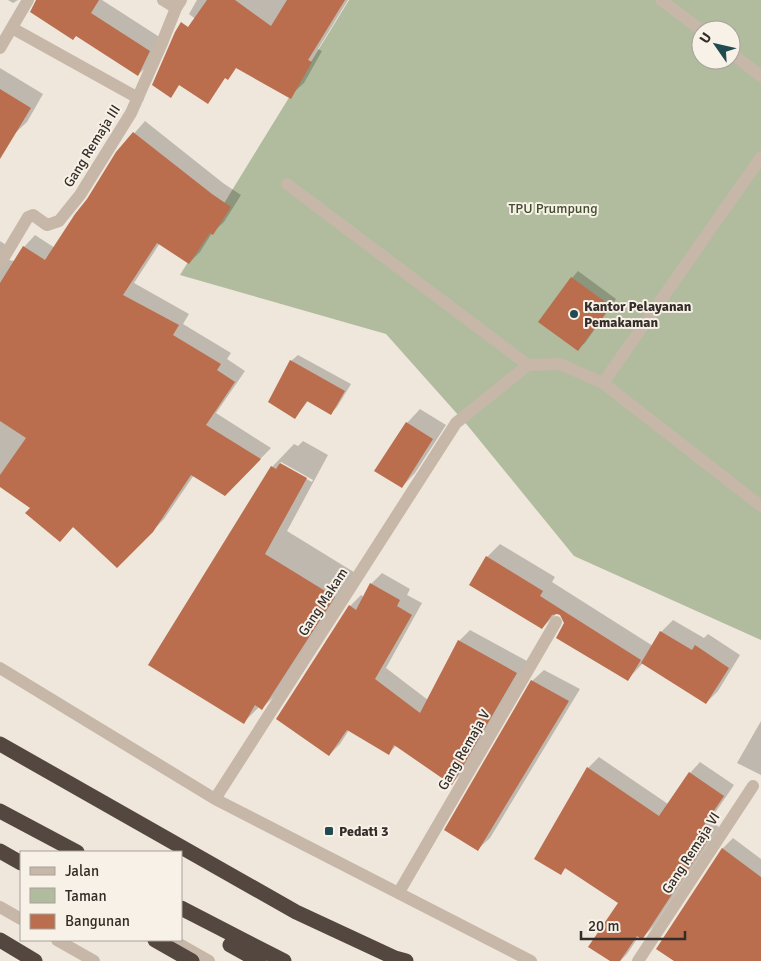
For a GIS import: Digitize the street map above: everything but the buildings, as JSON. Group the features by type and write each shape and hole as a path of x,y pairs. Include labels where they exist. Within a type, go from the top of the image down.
{"highway":[{"path":"0,744 296,912 406,961"},
{"path":"0,811 68,851"},
{"path":"0,811 75,851"},
{"path":"0,851 20,862"},
{"path":"182,909 284,961"},
{"path":"182,918 258,961"},
{"path":"0,940 35,961"},
{"path":"157,941 192,961"}],"street":[{"path":"0,48 28,0"},
{"path":"163,0 179,4"},
{"path":"661,0 691,22"},
{"name":"Gang Remaja III","path":"0,264 28,217 33,215 47,226 59,221 80,195 126,121 138,98 179,4"},
{"path":"12,28 138,98"},
{"path":"741,61 761,76"},
{"path":"602,383 761,157"},
{"path":"287,184 528,365 560,364 602,383 761,506"},
{"name":"Gang Makam","path":"215,799 456,423 528,365"},
{"name":"Gang Remaja V","path":"399,892 556,622"},
{"path":"0,668 215,799 531,961"},
{"name":"Gang Remaja VI","path":"638,961 753,786"},
{"path":"0,843 20,854"},
{"path":"0,906 20,918"},
{"path":"59,941 94,961"},
{"path":"174,941 209,961"}],"green space":[{"name":"TPU Prumpung","path":"349,0 761,0 761,640 574,556 468,426 386,334 180,275"}],"place":[{"name":"Kantor Pelayanan Pemakaman","path":"574,314"},
{"name":"Pedati 3","path":"329,831"}]}
